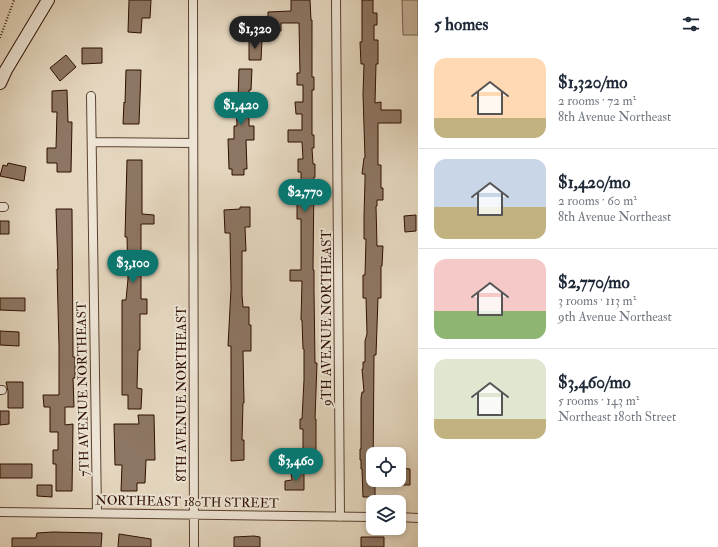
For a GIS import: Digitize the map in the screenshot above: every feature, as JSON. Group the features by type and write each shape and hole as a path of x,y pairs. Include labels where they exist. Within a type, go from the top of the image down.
{"street":[{"path":"0,83 6,70 48,0"},
{"name":"8TH AVENUE NORTHEAST","path":"193,0 194,547"},
{"name":"9TH AVENUE NORTHEAST","path":"336,0 340,517"},
{"name":"7TH AVENUE NORTHEAST","path":"91,96 96,513"},
{"path":"92,142 193,143"},
{"name":"NORTHEAST 180TH STREET","path":"0,512 366,517"},
{"path":"406,517 418,518"}],"path":[{"path":"0,38 14,0"}],"shaded area":[{"path":"402,0 418,0 418,35 403,35"}],"building":[{"path":"129,0 151,0 150,18 142,18 141,33 128,32"},
{"path":"291,0 310,0 312,20 312,77 314,77 314,90 312,90 312,135 314,135 314,148 312,148 313,164 315,164 313,270 315,363 317,363 315,419 316,462 303,463 303,429 300,429 304,380 304,349 301,320 302,281 290,281 290,270 301,270 301,219 297,219 297,199 295,199 296,191 301,191 301,172 298,172 298,159 303,159 302,142 288,142 288,130 302,130 302,114 296,114 295,102 303,102 303,85 297,85 297,73 300,73 299,23 281,23 281,31 268,31 268,12 291,11"},
{"path":"362,0 373,0 373,13 377,13 377,25 374,25 374,40 378,40 375,103 381,102 381,110 401,110 401,123 378,123 378,165 381,165 381,188 383,188 383,200 377,200 376,206 377,246 383,246 381,266 381,298 378,298 376,355 374,355 373,447 366,447 366,487 375,487 375,495 366,495 366,497 363,497 362,469 360,460 361,398 362,392 364,392 362,369 363,362 365,362 365,341 367,334 366,298 363,298 366,239 364,239 365,174 362,174 365,158 363,94 364,64 361,64 360,42 362,42"},
{"path":"249,40 262,40 261,60 249,60"},
{"path":"82,48 102,48 102,63 82,64"},
{"path":"66,55 76,67 60,81 50,68"},
{"path":"239,69 252,69 251,90 249,90 249,126 254,126 254,140 246,140 247,169 244,169 244,175 232,175 232,169 229,169 228,139 234,139 234,126 237,126 236,98 238,98"},
{"path":"126,70 141,70 139,124 123,124"},
{"path":"67,90 68,122 72,122 71,172 57,172 57,163 47,163 47,148 56,148 57,112 52,112 52,91"},
{"path":"127,160 142,160 142,214 154,215 154,224 141,224 141,299 147,299 147,314 140,314 140,350 138,350 137,388 142,389 141,409 128,409 128,395 122,395 122,300 126,300 128,279 127,237 125,237"},
{"path":"8,163 26,167 24,181 0,176 3,165 7,166"},
{"path":"240,207 250,207 250,227 245,227 246,251 242,251 242,295 243,307 249,307 251,351 243,351 244,403 242,440 244,440 244,460 231,461 231,346 228,346 231,289 230,233 225,233 224,210 240,209"},
{"path":"56,209 72,209 73,357 75,357 75,378 73,378 74,407 65,407 65,425 73,424 72,491 56,491 56,464 53,464 53,450 58,450 58,432 50,432 50,407 44,407 43,395 59,395"},
{"path":"416,215 416,231 405,232 404,216"},
{"path":"0,221 9,221 9,234 0,234"},
{"path":"0,298 25,298 25,311 0,310"},
{"path":"0,331 19,332 19,346 0,345"},
{"path":"6,382 23,382 23,408 8,408 8,391"},
{"path":"0,411 9,411 9,424 0,425"},
{"path":"138,415 154,415 155,460 146,460 145,483 137,483 137,491 121,491 122,465 115,465 114,424 139,424"},
{"path":"0,464 32,464 32,478 0,478"},
{"path":"406,469 410,469 410,485 406,485"},
{"path":"291,473 304,473 304,490 285,490 285,481 292,480"},
{"path":"37,485 52,485 52,497 37,496"},
{"path":"37,533 102,533 101,547 12,547 12,538 36,538"},
{"path":"119,534 151,539 151,547 118,547"},
{"path":"234,537 260,537 260,547 234,547"},
{"path":"361,537 384,537 384,547 361,547"}]}
